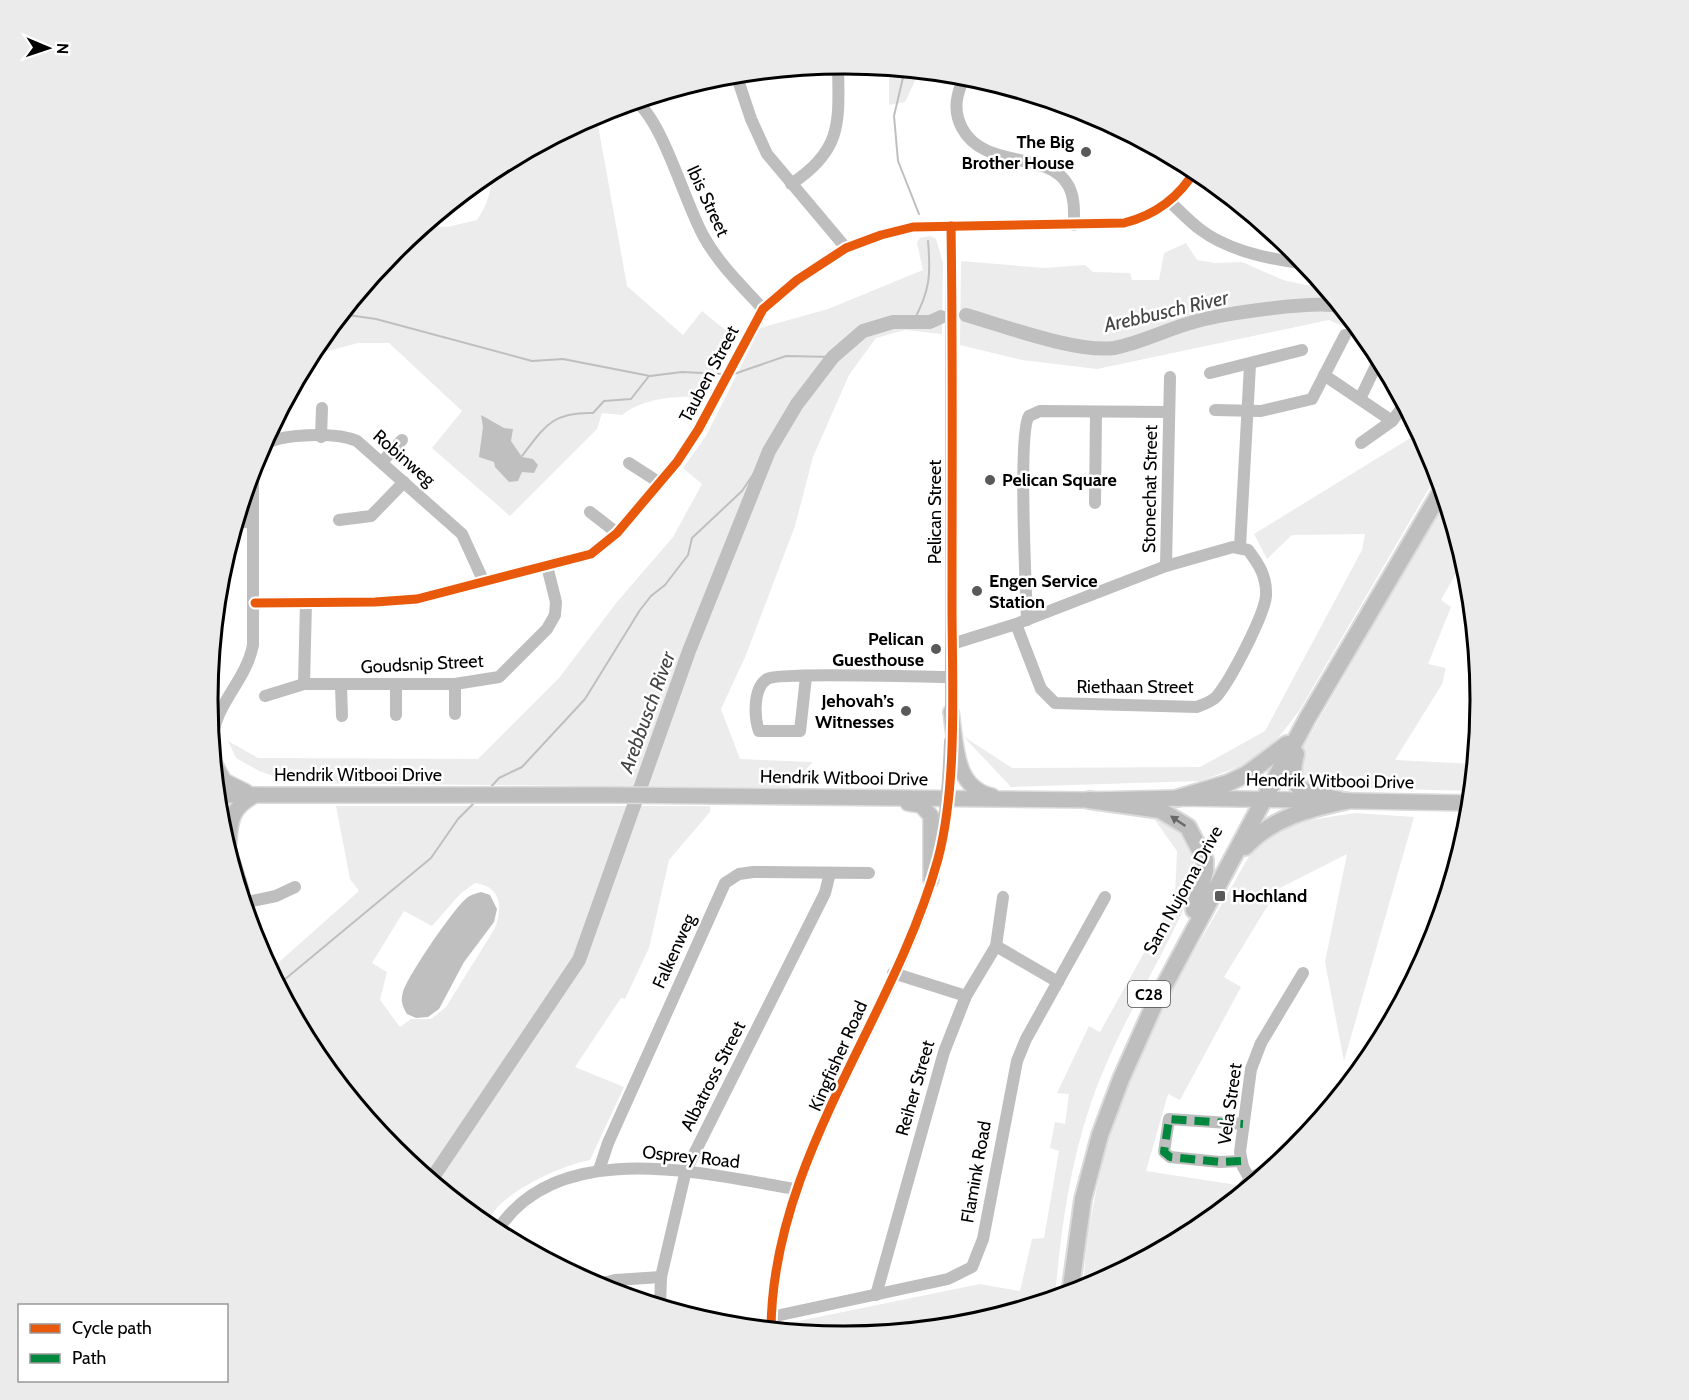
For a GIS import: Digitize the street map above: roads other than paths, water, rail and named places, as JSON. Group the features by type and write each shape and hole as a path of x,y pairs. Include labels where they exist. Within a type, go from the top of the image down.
{"highway":[{"name":"Sam Nujoma Drive","path":"1061,1287 1065,1251 1089,1140 1114,1071 1148,995 1194,910 1437,497"},
{"name":"Sam Nujoma Drive","path":"1071,1284 1083,1199 1100,1135 1120,1079 1155,1003 1233,861 1287,744 1307,719"},
{"path":"1307,719 1292,771 1294,782 1307,793 1346,801"},
{"path":"1178,798 1228,783 1247,774 1287,744"},
{"path":"1089,800 1160,810 1188,827 1205,860 1205,871 1194,910"},
{"path":"1233,861 1256,836 1274,824 1307,809 1346,801"}],"main road":[{"path":"951,712 959,766 965,780 979,792 1005,798"},
{"path":"223,779 230,786 255,795"},
{"name":"Hendrik Witbooi Drive","path":"225,795 614,795 1089,800 1178,798 1462,803"},
{"path":"230,822 233,812 240,803 255,795"},
{"path":"871,799 914,803 928,811 933,825 931,880"}],"street":[{"path":"791,184 810,171 824,157 833,141 838,74"},
{"path":"739,83 762,147 846,248"},
{"path":"962,85 956,102 957,115 966,135 982,149 1048,168 1060,175 1068,184 1073,197 1074,225"},
{"name":"Ibis Street","path":"643,107 658,132 692,215 712,251 763,309"},
{"name":"Tauben Street","path":"255,603 375,602 417,599 483,580 591,554 617,533 660,483 698,430 763,309 797,280 846,248 913,227 1124,223 1140,219 1170,202 1190,177"},
{"path":"1170,202 1202,231 1222,242 1293,263"},
{"name":"Pelican Street","path":"948,799 952,677 951,226"},
{"path":"1215,410 1246,412 1279,408 1312,399 1345,335"},
{"path":"1210,373 1250,365 1302,350"},
{"path":"952,644 1021,622 1166,566 1221,549 1240,547 1250,365"},
{"path":"1360,399 1375,368"},
{"path":"1324,375 1392,421"},
{"name":"Stonechat Street","path":"1166,566 1170,377"},
{"path":"321,436 322,408"},
{"name":"Stonechat Street","path":"1021,622 1026,420 1033,412 1040,411 1169,412"},
{"path":"1095,502 1096,411"},
{"path":"1361,443 1392,421 1400,411"},
{"name":"Robinweg","path":"276,439 321,436 349,438 363,445 462,534 483,580"},
{"path":"382,462 402,440"},
{"path":"629,464 660,483"},
{"path":"339,520 360,519 375,514 404,482"},
{"path":"218,713 249,661 253,645 255,603 253,494"},
{"path":"590,512 617,533"},
{"path":"244,522 253,522"},
{"name":"Riethaan Street","path":"1021,622 1041,689 1055,704 1197,707 1216,697 1263,611 1266,595 1262,569 1248,550 1240,547"},
{"name":"Goudsnip Street","path":"265,696 304,684 341,686 456,684 499,677 547,629 555,615 556,602 548,566"},
{"path":"304,684 306,602"},
{"path":"806,677 800,731 759,731 756,702 761,685 772,677 806,677 952,677"},
{"path":"455,714 456,684"},
{"path":"396,685 396,715"},
{"path":"341,686 342,716"},
{"name":"Kingfisher Road","path":"771,1322 777,1265 795,1189 919,918 943,836 948,799"},
{"name":"Falkenweg","path":"599,1170 608,1143 725,883 739,874 753,872 870,873"},
{"name":"Albatross Street","path":"660,1298 661,1277 686,1170 825,893 830,873"},
{"path":"252,904 295,887"},
{"name":"Reiher Street","path":"876,1295 944,1052 966,996 996,946 1003,897"},
{"name":"Flamink Road","path":"774,1322 876,1295 948,1280 972,1267 983,1239 1017,1061 1104,897"},
{"path":"996,946 1058,982"},
{"path":"893,973 966,996"},
{"name":"Vela Street","path":"1249,1178 1241,1161 1243,1124 1255,1055 1303,973"},
{"path":"1241,1161 1220,1162 1170,1157 1164,1152 1169,1119 1243,1124"},
{"name":"Osprey Road","path":"502,1225 508,1215 540,1191 563,1180 599,1170 635,1168 686,1170 795,1189"},
{"path":"611,1281 661,1277"}],"waterway":[{"path":"903,77 894,116 898,161 919,214"},
{"path":"913,322 928,283 928,241"},
{"name":"Arebbusch River","path":"966,315 1061,343 1114,348 1210,318 1271,308 1331,305"},
{"path":"350,315 376,319 532,361 563,359 650,376 682,372 723,374"},
{"name":"Arebbusch River","path":"435,1174 579,960 689,651 769,451 797,404 833,357 863,331 893,322 930,322 941,317"},
{"path":"734,374 786,356 833,357"},
{"path":"522,456 537,436 551,423 568,415 593,413 604,401 631,399 649,376"},
{"path":"490,788 499,778 522,767 585,699 640,610 651,596 665,585 688,555 692,538 742,491 769,451"},
{"path":"284,980 431,858 458,819 475,802"}],"place":[{"name":"The Big Brother House","path":"1086,152"},
{"name":"Pelican Square","path":"990,480"},
{"name":"Engen Service Station","path":"977,591"},
{"name":"Pelican Guesthouse","path":"936,649"},
{"name":"Jehovah’s Witnesses","path":"906,711"},
{"name":"Hochland","path":"1220,896"}]}
